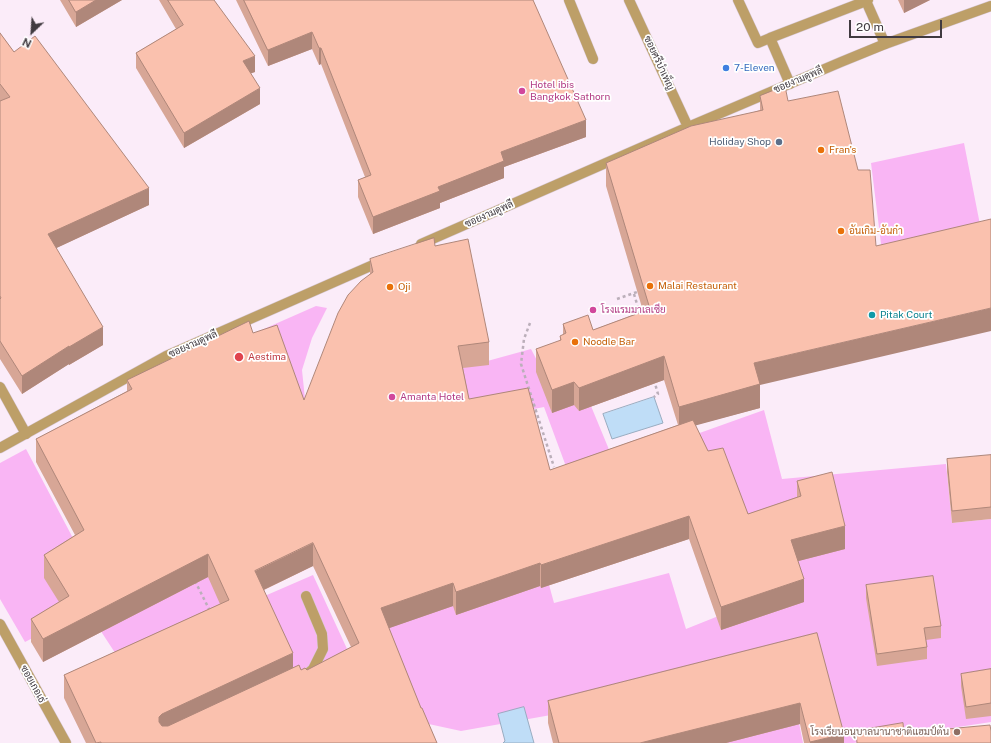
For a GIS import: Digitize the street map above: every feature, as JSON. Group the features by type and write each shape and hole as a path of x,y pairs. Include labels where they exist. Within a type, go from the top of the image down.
{"street":[{"path":"569,0 593,59"},
{"name":"ซอยศรีบำเพ็ญ","path":"629,0 688,127"},
{"path":"738,0 758,43 867,1 885,44"},
{"name":"ซอยงามดูพลี","path":"410,249 688,127 885,44 991,6"},
{"path":"770,38 790,84"},
{"name":"ซอยงามดูพลี","path":"0,448 166,356 389,258"},
{"path":"0,387 26,434"},
{"path":"300,680 313,669 323,649 322,634 306,596"},
{"name":"ซอยเกอเธ่","path":"0,624 66,743"}],"path":[{"path":"616,299 636,293 640,315 635,317"},
{"path":"530,324 524,339 521,364 554,467"},
{"path":"654,380 658,394 654,397"},
{"path":"193,577 211,613"}],"shaded area":[{"path":"964,143 983,240 883,260 871,163"},
{"path":"316,306 327,308 312,338 302,370 306,409 536,537 554,603 669,573 686,629 721,615 680,440 764,410 782,479 946,464 952,523 991,519 991,722 853,743 825,743 804,670 461,731 424,723 216,350"},
{"path":"531,349 544,374 586,394 615,464 571,480 544,407 473,421 462,368"},
{"path":"127,403 227,612 123,665 87,610 25,642 0,599 0,463 26,449 114,616"},
{"path":"313,575 354,664 302,689 260,598"},
{"path":"799,723 803,743 724,743"}],"water":[{"path":"654,397 663,423 612,439 603,414"},
{"path":"524,707 534,743 503,743 505,741 498,714"}],"building":[{"path":"69,0 96,0 76,12"},
{"path":"168,0 214,0 255,56 243,61 260,88 184,133 136,53 183,25"},
{"path":"244,0 533,0 586,120 501,152 504,161 438,187 440,191 373,217 358,180 371,175 321,48 319,48 312,32 268,50"},
{"path":"0,33 14,52 35,36 149,188 48,234 103,327 69,346 22,376 0,341 0,101 10,97 0,84"},
{"path":"785,86 788,101 838,91 858,170 870,170 876,246 991,219 991,308 754,363 760,384 679,407 664,356 579,388 574,382 552,390 536,349 561,340 560,336 566,333 563,324 588,315 593,330 650,309 606,163 691,126 763,110 760,96"},
{"path":"434,238 435,246 468,239 489,342 458,346 469,399 528,388 550,470 693,420 708,451 723,448 748,514 801,496 797,481 832,472 845,526 791,540 804,579 721,607 689,516 541,565 540,563 456,592 453,583 381,608 421,708 437,743 96,743 64,675 229,600 208,554 43,639 31,619 69,596 44,555 84,530 36,439 132,389 127,380 249,321 253,333 277,325 304,400 338,313 348,295 361,281 373,272 370,259","holes":["313,543 359,643 307,670 305,668 301,670 299,665 168,726 162,726 159,722 159,717 162,714 293,653 255,571"]},
{"path":"991,455 991,507 952,511 947,459"},
{"path":"933,576 941,626 924,628 927,647 877,654 866,585"},
{"path":"817,633 844,734 810,742 800,703 640,743 559,743 548,701"},
{"path":"991,669 991,703 966,707 961,674"},
{"name":"โรงเรียนอนุบาลนานาชาติแฮมป์ตัน","path":"903,723 904,733 990,725 991,743 857,743 856,731"}],"place":[{"name":"7-Eleven","path":"726,68"},
{"name":"Hotel ibis Bangkok Sathorn","path":"522,91"},
{"name":"Holiday Shop","path":"779,142"},
{"name":"Fran's","path":"821,150"},
{"name":"อันเกิม-อันก๋า","path":"841,231"},
{"name":"Malai Restaurant","path":"650,286"},
{"name":"Oji","path":"390,287"},
{"name":"โรงแรมมาเลเซีย","path":"593,310"},
{"name":"Pitak Court","path":"872,315"},
{"name":"Noodle Bar","path":"575,342"},
{"name":"Aestima","path":"239,357"},
{"name":"Amanta Hotel","path":"392,397"},
{"name":"โรงเรียนอนุบาลนานาชาติแฮมป์ตัน","path":"957,732"}]}
